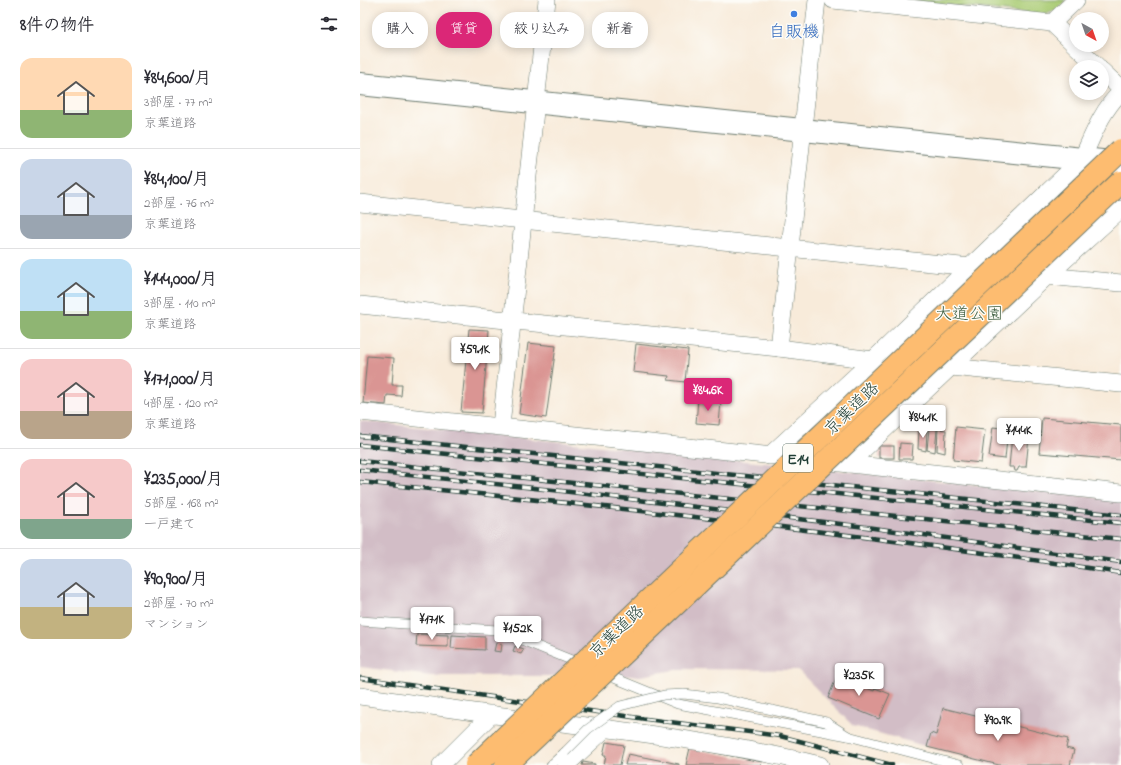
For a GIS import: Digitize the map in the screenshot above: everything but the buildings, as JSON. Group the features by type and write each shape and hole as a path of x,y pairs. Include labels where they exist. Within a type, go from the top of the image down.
{"highway":[{"name":"京葉道路","path":"476,765 1121,150"},
{"name":"京葉道路","path":"506,765 1121,182"}],"street":[{"path":"501,426 522,220 547,0"},
{"path":"779,348 817,0"},
{"path":"833,0 1052,23 1091,60"},
{"path":"1052,23 1076,0"},
{"path":"1109,78 1121,89"},
{"path":"360,84 1121,163"},
{"path":"769,456 872,360 1082,159 1100,120 1112,100 1121,92"},
{"path":"360,203 970,267"},
{"path":"848,464 1047,276 1121,209"},
{"path":"1047,276 1121,283"},
{"path":"360,305 779,348 872,360"},
{"path":"951,367 1121,384"},
{"path":"360,412 1121,493"},
{"path":"360,696 606,728 780,756 820,765"},
{"path":"441,765 492,714"},
{"path":"565,759 606,728"}],"lane":[{"path":"360,622 497,630 678,704 848,736 959,765"},
{"path":"551,765 565,759 588,729 620,706 664,695 684,694 718,698 826,722 848,736"}],"shaded area":[{"path":"360,421 1121,500 1121,765 993,765 853,726 798,670 680,669 641,676 431,676 360,667"}],"green space":[{"path":"902,0 1066,0 1056,10 1044,15"}],"railway":[{"path":"360,436 1121,515"},
{"path":"360,445 1121,523"},
{"path":"360,461 1121,539"},
{"path":"360,470 553,490 866,527 1121,562"},
{"path":"360,482 741,522 931,546 1121,573"},
{"path":"360,678 646,719 780,736 892,765"}],"place":[{"name":"自販機","path":"794,14"}],"park label":[{"name":"大道公園","path":"969,313"}]}
